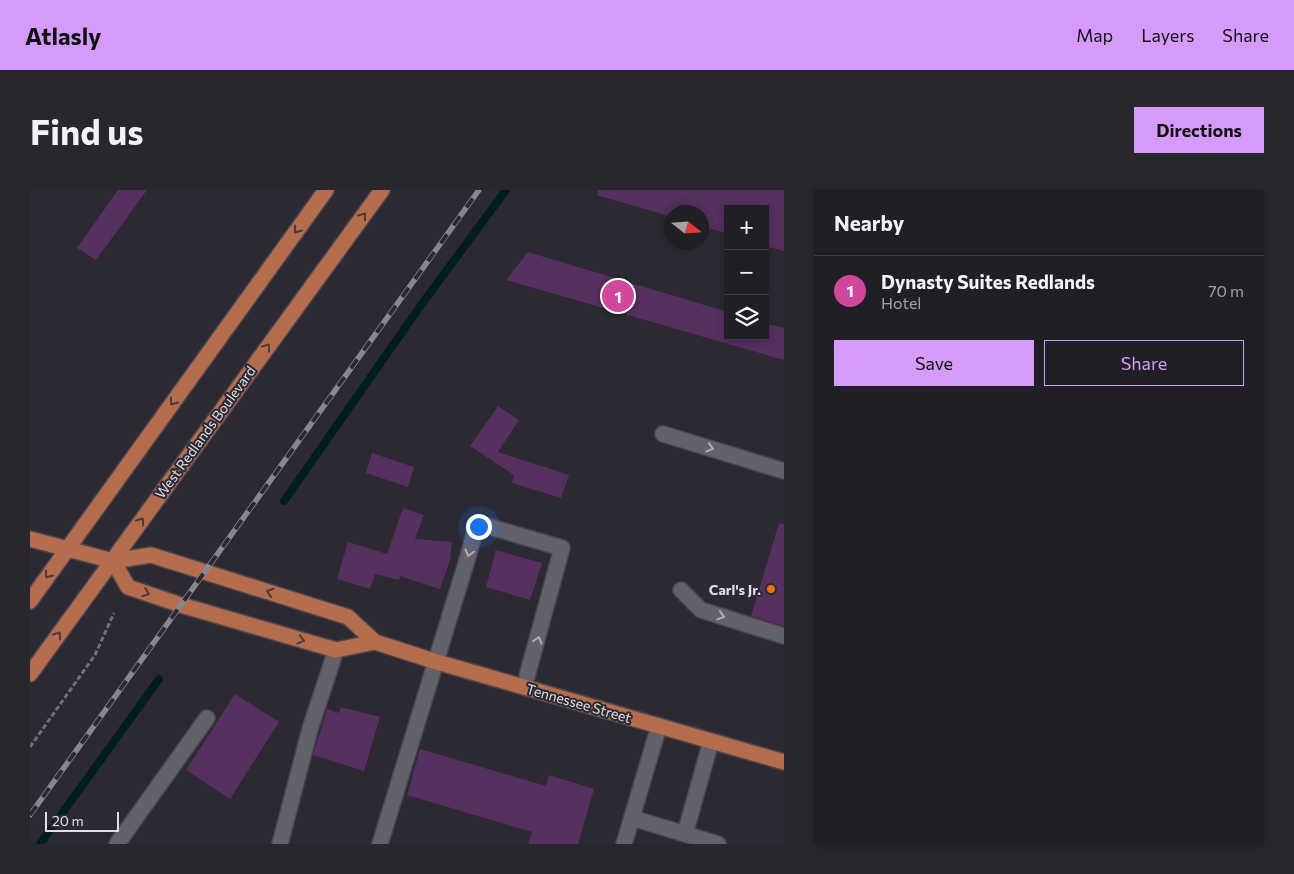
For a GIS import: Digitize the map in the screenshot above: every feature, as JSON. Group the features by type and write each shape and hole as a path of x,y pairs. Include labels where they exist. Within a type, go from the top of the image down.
{"main road":[{"path":"30,601 326,190"},
{"name":"West Redlands Boulevard","path":"30,674 382,190"},
{"name":"Tennessee Street","path":"30,539 113,561 151,555 348,617 376,642 436,662 784,762"},
{"name":"Tennessee Street","path":"113,561 128,587 181,605 336,650 376,642"}],"lane":[{"path":"664,434 784,471"},
{"path":"380,844 477,523 562,548 524,687"},
{"path":"681,590 701,610 784,636"},
{"path":"280,844 310,729 336,650"},
{"path":"116,844 207,718"},
{"path":"624,844 659,726"},
{"path":"685,834 711,741"},
{"path":"632,818 718,844"}],"path":[{"path":"30,747 95,655 114,613"}],"building":[{"path":"118,190 147,190 96,260 77,248"},
{"path":"598,190 784,190 784,251 769,247 769,205 724,205 724,233 709,228 709,205 664,205 664,215 597,195"},
{"path":"528,252 724,311 724,340 769,340 769,324 784,328 784,360 506,280"},
{"path":"498,406 519,420 498,452 569,475 561,498 512,483 514,475 470,446"},
{"path":"372,453 414,467 408,487 366,473"},
{"path":"403,508 424,515 415,539 452,542 450,560 440,589 400,576 399,580 375,574 370,589 337,579 348,542 387,554"},
{"name":"Carl's Jr.","path":"779,523 784,524 784,626 751,616"},
{"path":"496,550 542,563 530,600 486,587"},
{"path":"235,694 279,722 230,799 186,770"},
{"path":"341,707 380,717 364,771 313,755 327,709 339,713"},
{"path":"420,749 546,786 549,775 594,789 578,844 528,844 532,832 407,795"}],"waterway":[{"path":"284,501 421,305 506,190"},
{"path":"40,844 159,679"}],"railway":[{"path":"30,815 479,190"}],"place":[{"name":"Dynasty Suites Redlands","path":"618,296"},
{"name":"Carl's Jr.","path":"771,589"}]}
